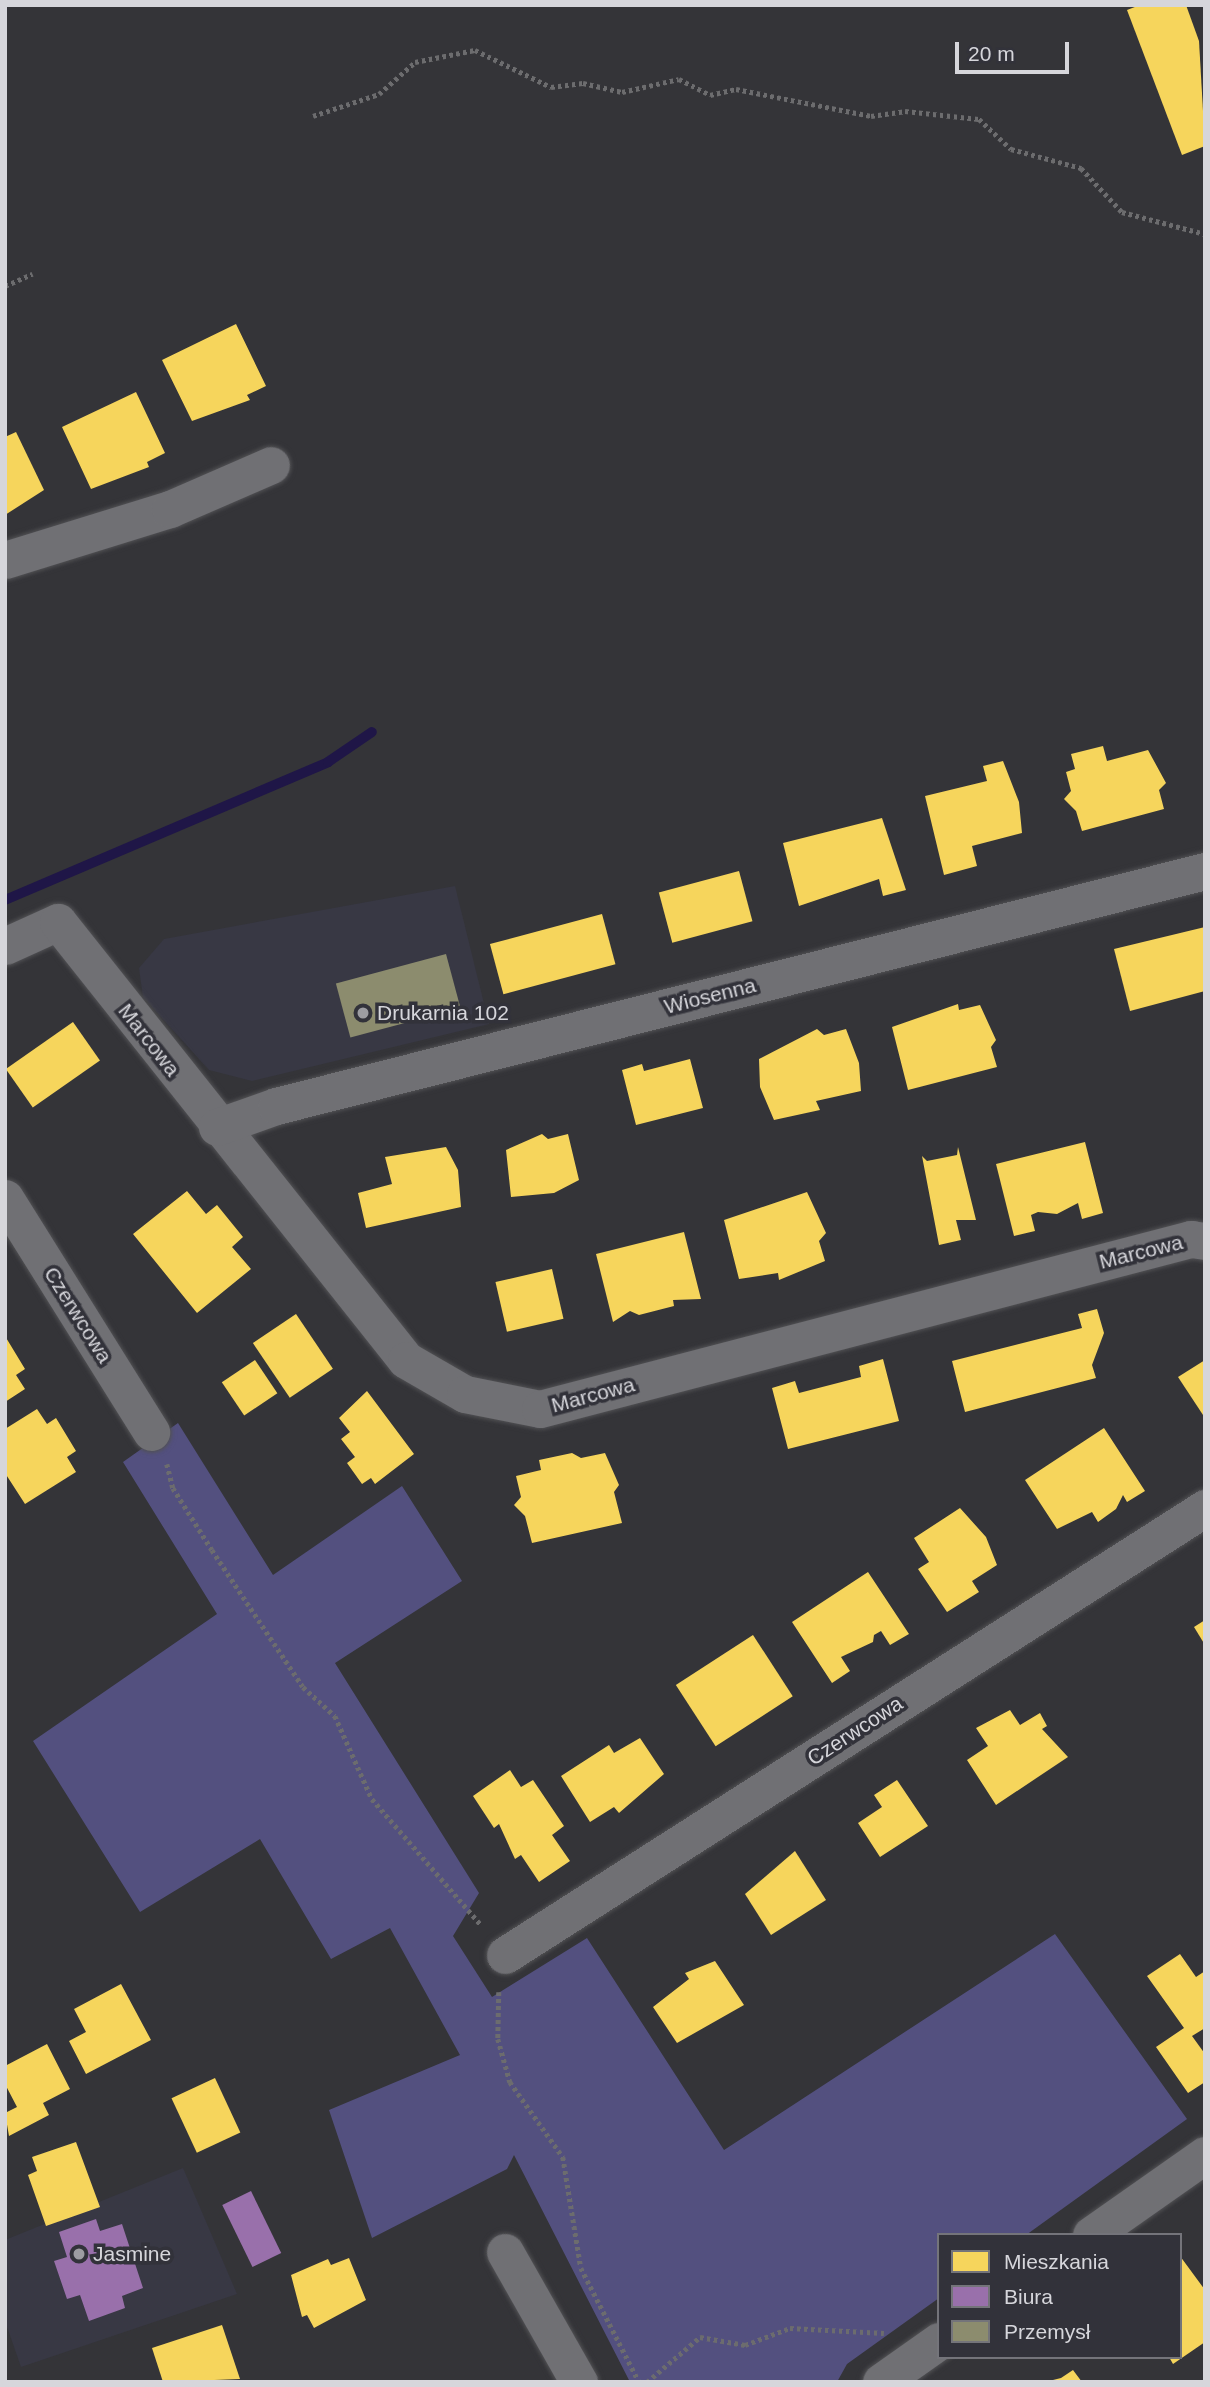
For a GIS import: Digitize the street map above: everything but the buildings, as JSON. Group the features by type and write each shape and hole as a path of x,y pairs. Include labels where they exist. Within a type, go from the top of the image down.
{"street":[{"path":"5,560 170,509 271,465"},
{"name":"Wiosenna","path":"216,1127 289,1102 1205,871"},
{"name":"Marcowa","path":"5,946 58,922 216,1127 406,1360 465,1394 540,1409 1178,1242 1205,1241"},
{"name":"Czerwcowa","path":"5,1198 151,1432"},
{"name":"Czerwcowa","path":"505,1955 1205,1508"},
{"path":"1094,2233 1205,2155"},
{"path":"505,2252 579,2382"},
{"path":"881,2382 935,2344"}],"path":[{"path":"313,116 379,94 415,62 475,50 551,87 583,83 622,92 679,79 710,95 736,89 871,117 905,111 979,119 1011,149 1082,168 1122,212 1205,234"},
{"path":"5,286 32,274"},
{"path":"151,1432 173,1488 212,1550 303,1687 335,1716 372,1799 505,1955 495,2016 510,2082 562,2157 581,2268 639,2382"},
{"path":"647,2382 700,2337 746,2344 790,2328 846,2329 899,2334 935,2344"}],"shaded area":[{"path":"455,886 489,1024 252,1081 209,1070 143,997 139,968 164,939"},
{"path":"178,1423 273,1575 402,1486 462,1581 335,1663 479,1893 453,1936 492,1997 587,1938 724,2150 1055,1934 1187,2119 1029,2233 937,2233 937,2299 847,2364 837,2382 630,2382 514,2155 507,2169 372,2238 329,2110 460,2055 390,1928 331,1959 260,1839 140,1912 33,1741 217,1614 123,1462"},
{"path":"183,2168 237,2294 21,2367 5,2321 5,2240"}],"waterway":[{"path":"5,900 328,762 372,732"}],"place":[{"name":"Drukarnia 102","path":"363,1013"},
{"name":"Jasmine","path":"79,2254"}]}
